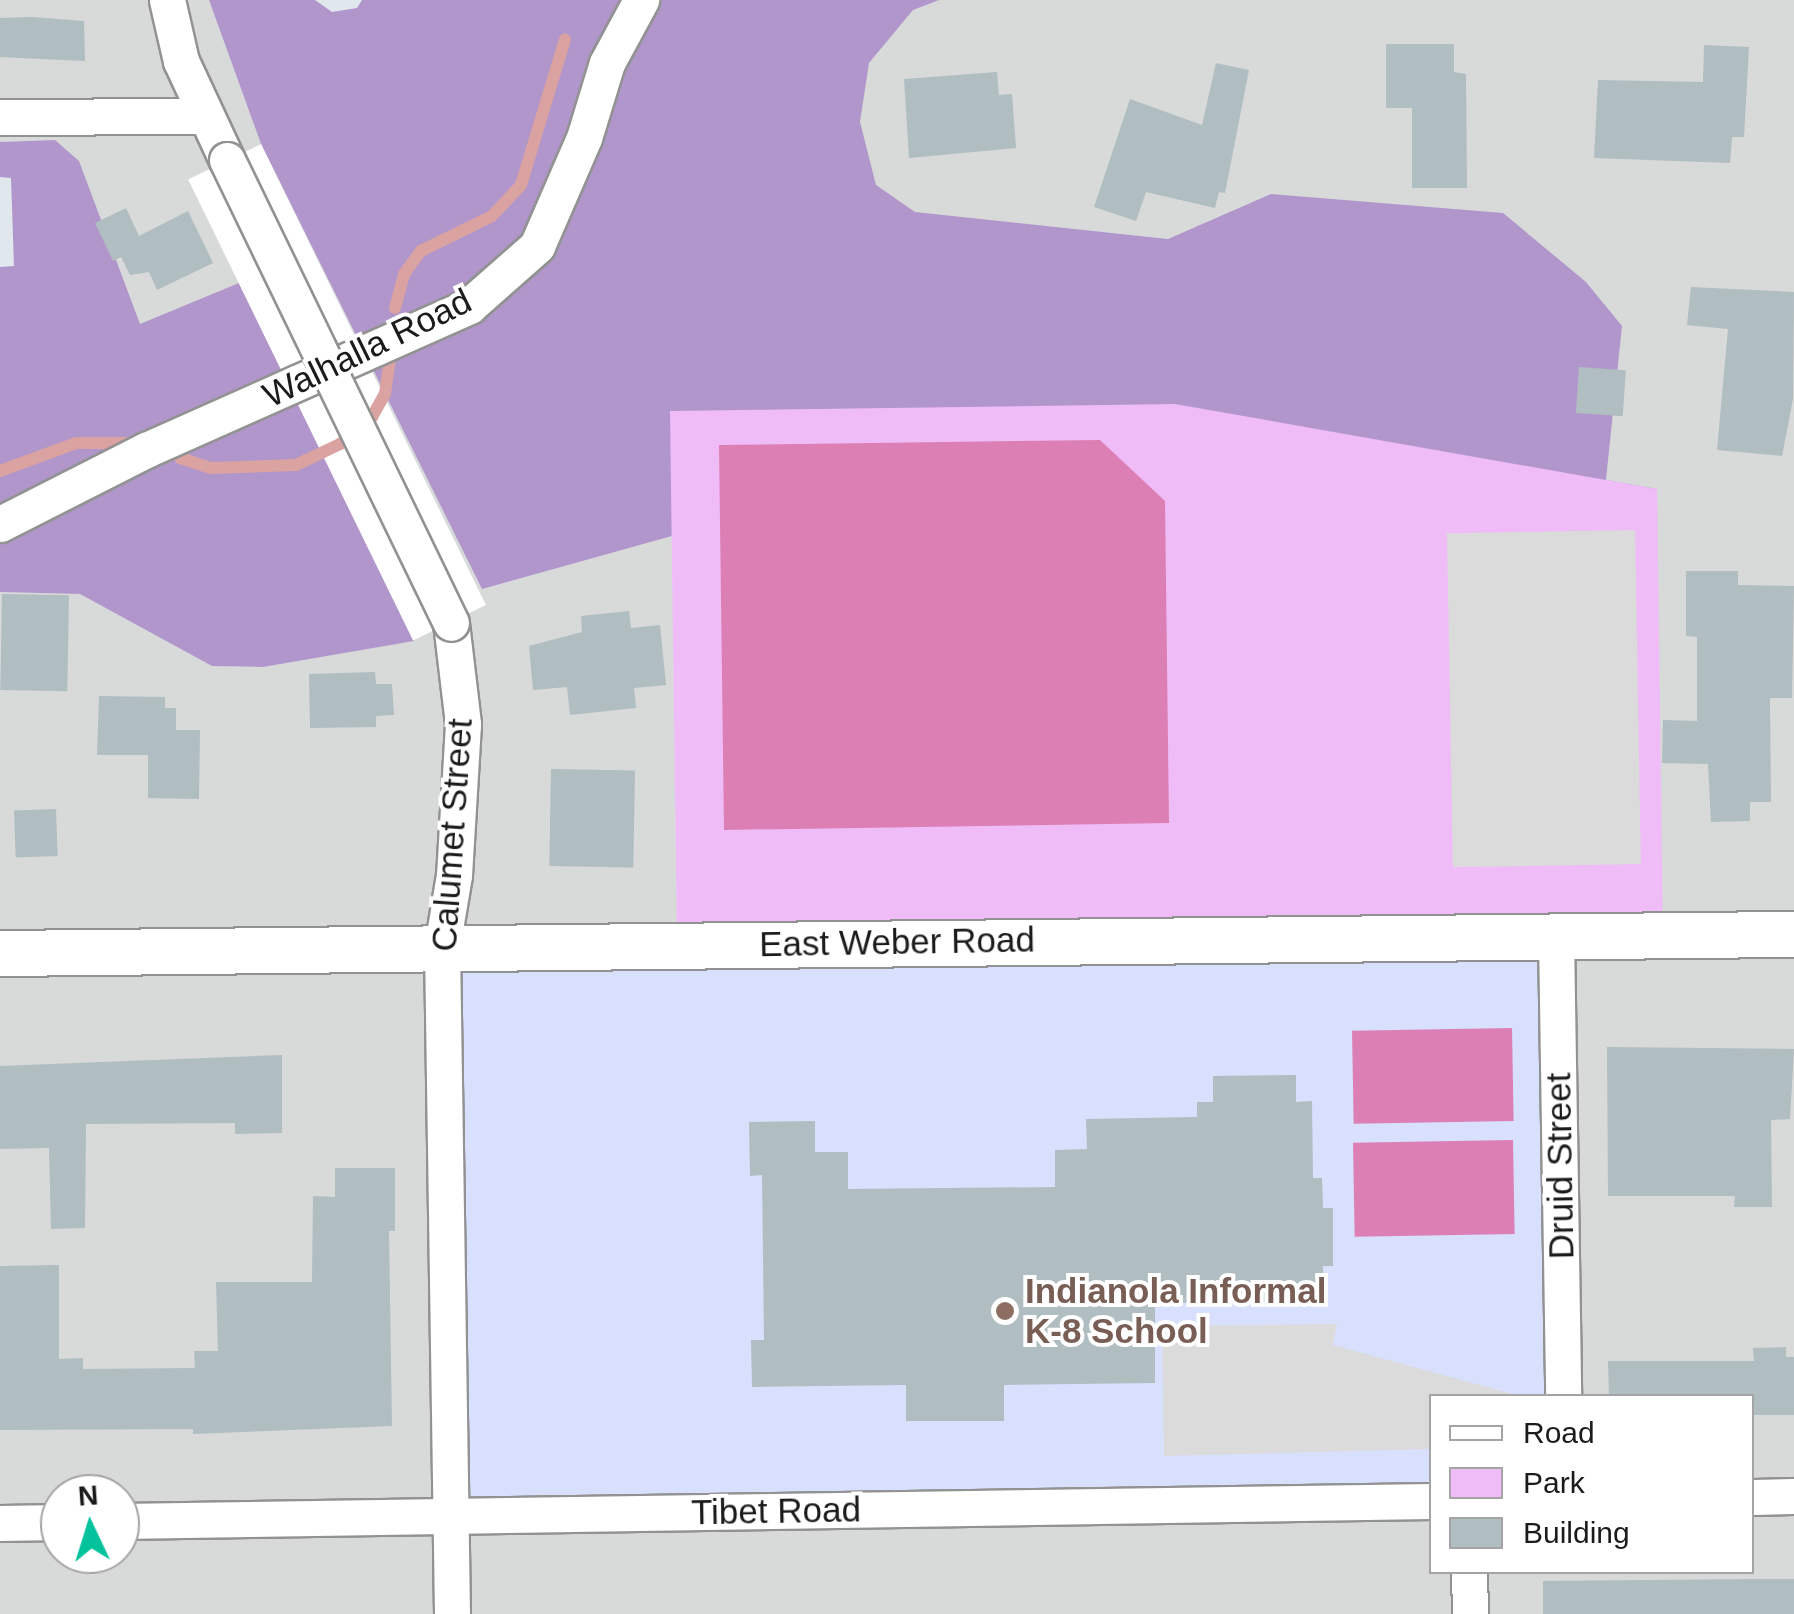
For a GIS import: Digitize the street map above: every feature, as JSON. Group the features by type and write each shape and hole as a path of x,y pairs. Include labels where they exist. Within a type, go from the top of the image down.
{"street":[{"name":"Calumet Street","path":"167,0 181,62 205,116 450,623 464,724 442,947 452,1614"},
{"name":"Walhalla Road","path":"0,524 146,450 469,306 537,246 584,138 607,63 641,0"},
{"path":"0,117 205,116"},
{"name":"East Weber Road","path":"0,952 1794,934"},
{"name":"Druid Street","path":"1556,936 1563,1394"},
{"path":"1754,1497 1794,1496"},
{"name":"Tibet Road","path":"140,1521 1429,1501"},
{"path":"0,1523 40,1522"},
{"path":"1469,1574 1470,1614"}],"shaded area":[{"path":"0,0 209,0 261,144 482,589 672,536 677,945 1429,1500 1429,1574 1754,1574 1754,1394 1563,1394 1556,936 1657,489 1606,480 1622,326 1586,282 851,206 805,0 1794,0 1794,1614 0,1614 0,592 80,594 212,666 263,667 413,641 160,379 55,140 0,142"},
{"path":"209,0 315,0 332,12 357,8 362,0 939,0 913,10 869,63 860,122 876,185 915,212 1168,239 1271,194 1503,213 1586,282 1622,326 1606,480 1657,489 672,536 482,589 261,144"},
{"path":"55,140 79,161 140,324 239,283 414,641 263,667 212,666 80,594 0,592 0,267 14,266 11,178 0,177 0,142"},
{"path":"1100,440 1165,501 1169,823 724,830 719,445"},
{"path":"1635,530 1641,864 1453,867 1447,533"},
{"name":"Indianola Informal K-8 School","path":"1556,936 1563,1394 1429,1394 1429,1501 451,1516 442,947"},
{"path":"1512,1028 1514,1121 1354,1124 1352,1031"},
{"path":"1513,1140 1515,1234 1355,1237 1353,1143"},
{"path":"1337,1324 1333,1345 1513,1394 1429,1394 1429,1449 1164,1456 1162,1326"}],"green space":[{"path":"1175,404 1657,489 1663,935 677,945 670,411"}],"pier":[{"path":"261,144 486,605 413,641 188,180"}],"building":[{"path":"0,18 84,21 85,61 0,57"},
{"path":"1386,44 1454,44 1454,72 1466,74 1467,188 1412,188 1412,108 1386,108"},
{"path":"1704,45 1749,47 1744,137 1732,137 1730,163 1594,158 1598,80 1703,82"},
{"path":"1216,63 1249,70 1225,193 1219,192 1215,208 1146,192 1136,221 1094,207 1130,99 1202,125"},
{"path":"997,72 999,95 1012,94 1016,148 909,158 904,79"},
{"path":"126,208 139,236 188,211 213,263 157,290 149,272 130,275 121,257 113,261 95,223"},
{"path":"1691,287 1794,292 1793,399 1782,456 1717,450 1728,329 1687,325"},
{"path":"1579,367 1626,370 1623,416 1576,413"},
{"path":"1686,571 1738,571 1738,585 1794,586 1792,698 1770,698 1771,802 1750,802 1750,821 1711,822 1708,764 1662,763 1663,720 1697,721 1697,637 1686,636"},
{"path":"2,594 69,595 67,691 0,690"},
{"path":"629,611 631,628 660,625 666,685 634,688 636,708 570,715 567,687 533,690 529,646 582,632 581,616"},
{"path":"375,672 376,684 392,684 394,715 376,716 376,727 310,728 309,674"},
{"path":"99,696 165,697 165,708 176,708 176,730 200,730 199,799 148,798 148,755 97,755"},
{"path":"551,769 635,770 633,867 549,866"},
{"path":"56,809 58,856 16,857 14,810"},
{"path":"1607,1047 1794,1049 1790,1119 1771,1120 1772,1207 1734,1207 1735,1196 1608,1196"},
{"path":"282,1055 282,1133 235,1134 235,1123 86,1124 85,1228 51,1229 49,1148 0,1149 0,1066"},
{"path":"1296,1075 1296,1102 1312,1101 1313,1178 1322,1178 1323,1208 1333,1208 1333,1266 1323,1266 1324,1301 1155,1303 1155,1383 1004,1385 1004,1421 906,1421 906,1385 752,1387 751,1340 764,1340 762,1175 750,1176 749,1122 815,1121 815,1152 848,1152 848,1189 1055,1187 1055,1150 1087,1149 1086,1119 1197,1117 1197,1102 1213,1102 1213,1076"},
{"path":"335,1168 395,1168 395,1231 389,1231 392,1426 193,1434 193,1429 0,1430 0,1266 59,1265 59,1359 83,1358 83,1369 195,1368 194,1351 218,1351 216,1282 312,1282 313,1196 335,1197"},
{"path":"1786,1347 1786,1357 1794,1357 1794,1415 1754,1415 1754,1394 1609,1394 1608,1361 1754,1361 1753,1348"},
{"path":"1794,1579 1794,1614 1543,1614 1543,1581"}],"waterway":[{"path":"395,308 404,274 421,251 492,216 521,185 565,39"},
{"path":"180,458 211,468 296,465 340,444 372,417 385,394 390,359"},
{"path":"0,471 76,443 137,443"}],"place":[{"name":"Indianola Informal K-8 School","path":"1005,1311"}]}
